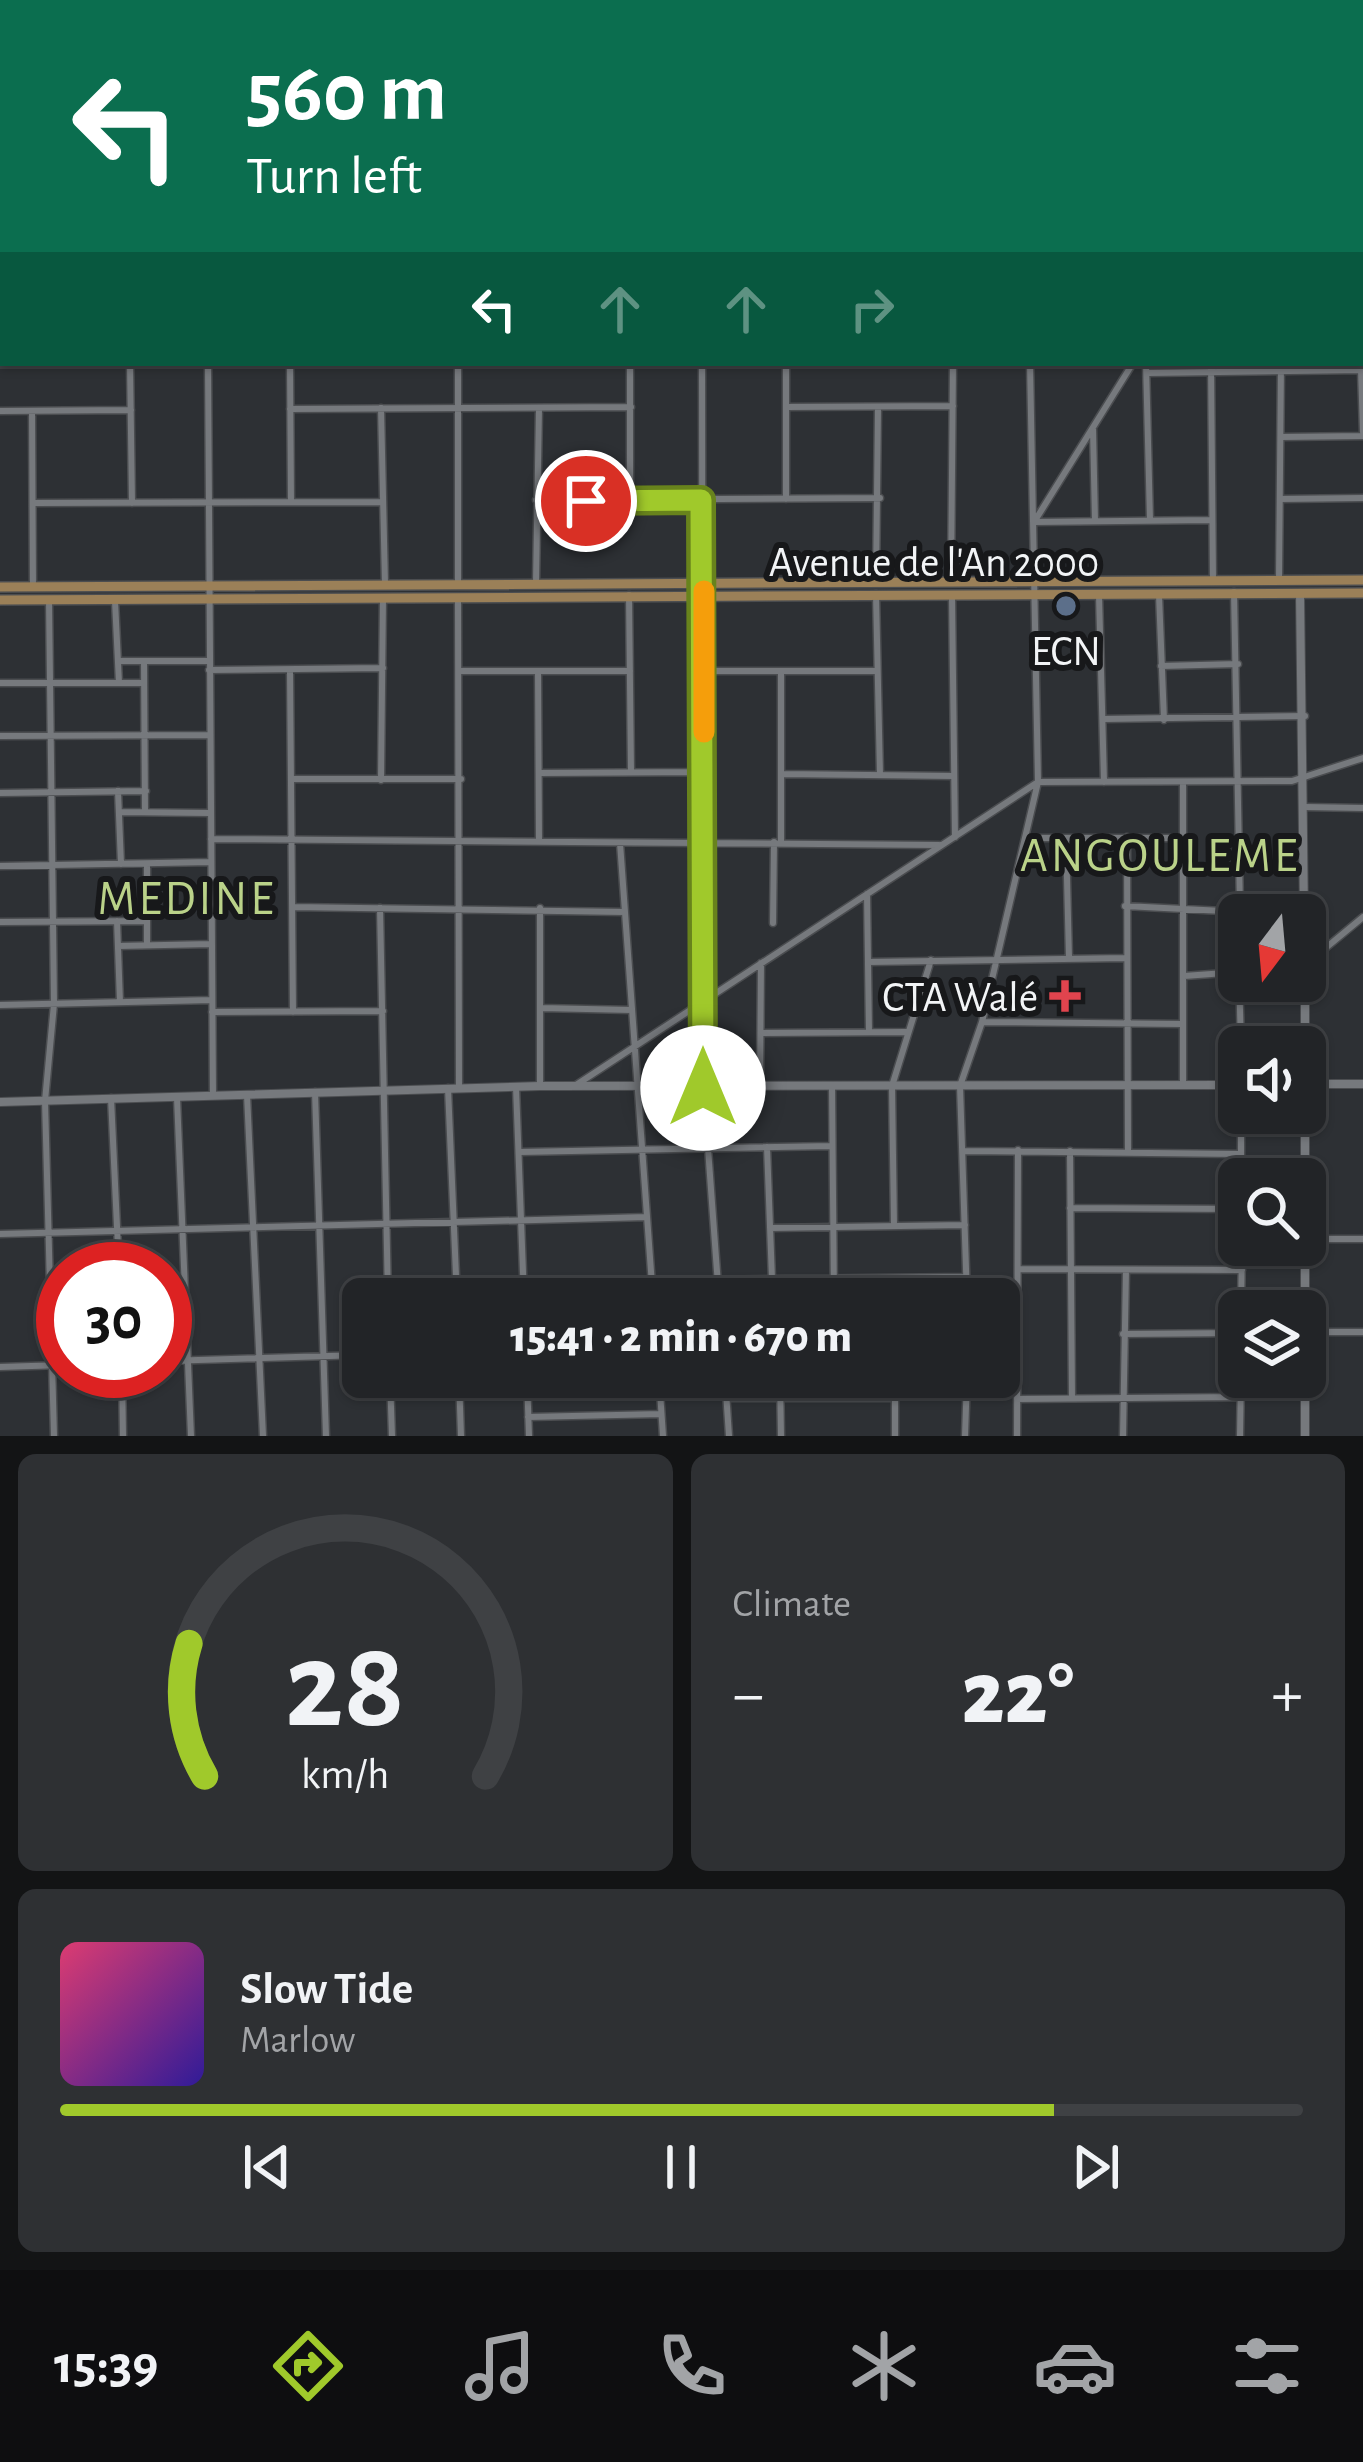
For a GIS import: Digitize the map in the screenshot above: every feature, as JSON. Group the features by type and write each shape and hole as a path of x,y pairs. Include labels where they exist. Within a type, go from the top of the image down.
{"main road":[{"name":"Avenue de l'An 2000","path":"0,587 458,598 704,594 951,582 1363,580"},
{"name":"Avenue de l'An 2000","path":"0,600 116,601 385,584 701,581 952,596 1363,593"}],"street":[{"path":"130,366 132,502"},
{"path":"208,366 213,1095"},
{"path":"290,366 291,502"},
{"path":"458,366 458,584"},
{"path":"630,366 630,501"},
{"path":"702,366 703,1088"},
{"path":"786,366 786,499"},
{"path":"951,582 953,366"},
{"path":"900,1278 967,1277 961,1086 982,1022 1038,782 1030,366"},
{"path":"1034,523 1131,366"},
{"path":"1211,366 1213,580"},
{"path":"1150,520 1147,368 1211,373 1281,368 1362,370 1363,434 1282,436"},
{"path":"1279,580 1281,368"},
{"path":"787,407 953,406"},
{"path":"290,409 631,407"},
{"path":"878,407 880,775"},
{"path":"381,408 385,584"},
{"path":"536,583 539,408"},
{"path":"0,411 131,410"},
{"path":"32,411 33,587"},
{"path":"1093,427 1095,521"},
{"path":"536,500 880,498"},
{"path":"1280,499 1363,498"},
{"path":"34,503 383,502"},
{"path":"1034,523 1211,520"},
{"path":"1234,592 1240,894"},
{"path":"1300,594 1304,894"},
{"path":"629,595 631,772"},
{"path":"1099,595 1104,782"},
{"path":"1159,595 1164,720"},
{"path":"952,596 955,837"},
{"path":"381,780 383,598"},
{"path":"456,1278 454,1088 462,908 458,598"},
{"path":"49,599 54,1004 45,1101 49,1242"},
{"path":"116,601 119,683"},
{"path":"118,661 290,670 383,668"},
{"path":"144,661 145,812"},
{"path":"1161,666 1238,664"},
{"path":"290,670 292,1012"},
{"path":"461,671 630,671"},
{"path":"538,671 539,841"},
{"path":"704,671 876,671"},
{"path":"773,923 782,774 781,671"},
{"path":"0,683 144,683"},
{"path":"1103,719 1305,716"},
{"path":"0,736 210,735"},
{"path":"573,1087 1038,782 1292,781 1363,758"},
{"path":"538,773 704,772"},
{"path":"782,774 954,776"},
{"path":"291,779 462,779"},
{"path":"1183,783 1183,1085"},
{"path":"118,791 121,864"},
{"path":"0,793 146,791"},
{"path":"1305,807 1363,808"},
{"path":"119,812 210,813"},
{"path":"1127,837 1128,1151"},
{"path":"1027,838 1184,838"},
{"path":"1066,838 1069,958"},
{"path":"211,839 942,845"},
{"path":"620,843 652,1278"},
{"path":"0,866 211,862"},
{"path":"147,863 147,945"},
{"path":"867,894 868,1032"},
{"path":"1126,906 1218,908"},
{"path":"291,907 625,912"},
{"path":"380,908 388,1278"},
{"path":"540,908 540,1086"},
{"path":"1326,948 1363,917"},
{"path":"117,921 120,1002"},
{"path":"0,922 147,921"},
{"path":"118,946 212,944"},
{"path":"868,962 1125,958"},
{"path":"894,1226 892,1087 931,960"},
{"path":"760,1087 761,964"},
{"path":"1184,976 1218,974"},
{"path":"0,1005 212,1000"},
{"path":"541,1008 632,1010"},
{"path":"212,1012 382,1011"},
{"path":"982,1022 1182,1024"},
{"path":"761,1033 907,1032"},
{"path":"1326,1084 1363,1084"},
{"path":"0,1102 540,1086 638,1090 1218,1085"},
{"path":"517,1087 524,1278"},
{"path":"832,1087 833,1278"},
{"path":"315,1093 326,1436"},
{"path":"247,1095 262,1436"},
{"path":"177,1096 185,1242"},
{"path":"111,1098 118,1242"},
{"path":"1240,1134 1240,1158"},
{"path":"520,1152 832,1146"},
{"path":"767,1147 772,1278"},
{"path":"708,1148 718,1278"},
{"path":"965,1150 1240,1154"},
{"path":"1018,1150 1018,1278"},
{"path":"1070,1151 1072,1399"},
{"path":"1070,1208 1218,1208"},
{"path":"0,1234 647,1217"},
{"path":"770,1228 966,1225"},
{"path":"1326,1239 1363,1239"},
{"path":"1242,1266 1242,1290"},
{"path":"1018,1269 1242,1270"},
{"path":"1123,1436 1126,1270"},
{"path":"1326,1332 1363,1332"},
{"path":"1124,1334 1218,1333"},
{"path":"192,1360 342,1355"},
{"path":"0,1367 36,1366"},
{"path":"1017,1436 1017,1399 1218,1397"},
{"path":"53,1398 55,1436"},
{"path":"122,1398 123,1436"},
{"path":"190,1398 191,1436"},
{"path":"391,1398 392,1436"},
{"path":"460,1398 461,1436"},
{"path":"528,1398 529,1436"},
{"path":"661,1398 663,1436"},
{"path":"727,1398 729,1436"},
{"path":"781,1398 782,1436"},
{"path":"895,1436 896,1398"},
{"path":"965,1436 966,1398"},
{"path":"1240,1436 1241,1398"},
{"path":"1305,1398 1305,1436"},
{"path":"528,1418 662,1414"}],"slow traffic":[{"path":"704,591 704,732"}],"place":[{"name":"ECN","path":"1066,606"},
{"name":"CTA Walé","path":"1065,996"}],"district":[{"name":"ANGOULEME","path":"1160,854"},
{"name":"MEDINE","path":"187,897"}],"route":[{"path":"586,501 701,500 703,1088"}]}
